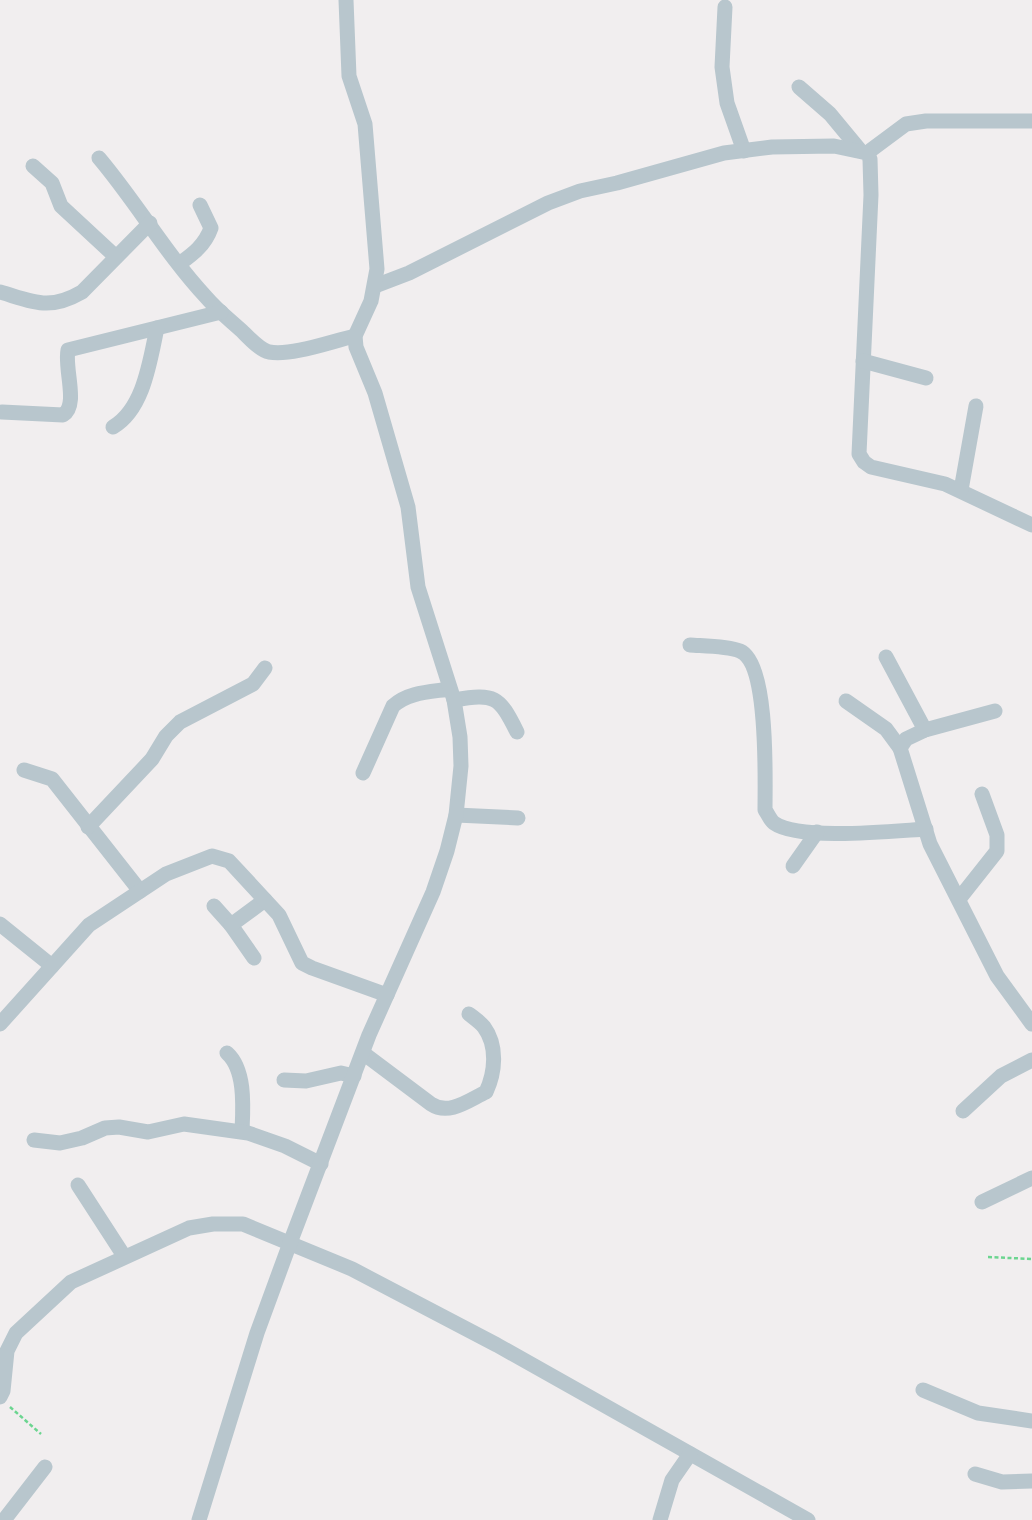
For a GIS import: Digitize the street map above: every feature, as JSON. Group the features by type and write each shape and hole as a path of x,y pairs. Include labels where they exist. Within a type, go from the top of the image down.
{"street":[{"path":"199,1520 257,1333 290,1243 363,1053 433,892 448,851 456,815 461,766 460,737 452,695 418,587 408,507 375,393 361,362 355,336 375,286 378,269 366,133 349,76 346,0"},
{"path":"725,7 722,67 728,104 744,150"},
{"path":"799,87 830,114 870,159 871,195 858,438 859,454 864,462 871,467 945,484 1032,525"},
{"path":"375,286 409,273 564,197 724,153 772,146 834,146 863,151 906,124 926,121 1032,121"},
{"path":"99,158 206,298 268,352 296,350 355,336"},
{"path":"33,166 52,183 62,206 116,257"},
{"path":"179,264 199,249 208,238 211,228 200,205"},
{"path":"0,292 40,304 55,304 82,292 150,223"},
{"path":"2,412 63,415 68,412 72,404 66,360 68,350 221,312"},
{"path":"113,427 120,423 133,407 150,360 157,328"},
{"path":"863,361 926,378"},
{"path":"961,490 976,406"},
{"path":"690,644 740,651 749,659 760,691 764,722 765,810 773,822 782,827 832,834 926,830"},
{"path":"886,657 925,730"},
{"path":"88,827 152,759 166,736 180,722 253,684 266,668"},
{"path":"363,773 393,706 400,699 419,693 487,697 496,700 505,708 517,732"},
{"path":"846,701 886,729 900,748 930,844 997,976 1032,1024"},
{"path":"900,748 906,739 925,730 995,711"},
{"path":"24,770 52,779 140,892"},
{"path":"959,899 997,852 997,835 982,794"},
{"path":"456,815 518,818"},
{"path":"794,866 817,832"},
{"path":"0,1024 89,925 166,874 212,856 229,861 279,915 302,963 387,995"},
{"path":"231,925 265,900"},
{"path":"214,906 231,925 254,958"},
{"path":"0,924 52,966"},
{"path":"363,1053 437,1108 450,1109 486,1092 492,1081 493,1051 484,1028 469,1014"},
{"path":"226,1053 234,1059 243,1099 242,1132"},
{"path":"963,1111 1000,1076 1032,1060"},
{"path":"284,1080 306,1080 341,1073 354,1076"},
{"path":"34,1140 60,1143 82,1138 105,1128 119,1127 148,1132 184,1124 242,1132 285,1146 321,1164"},
{"path":"982,1202 1032,1178"},
{"path":"78,1185 124,1256"},
{"path":"3,1400 4,1351 16,1333 71,1282 188,1228 213,1224 243,1224 352,1269 488,1340 808,1520"},
{"path":"923,1390 978,1413 1032,1421"},
{"path":"660,1520 672,1480 690,1454"},
{"path":"4,1520 45,1467"},
{"path":"975,1474 1002,1482 1032,1481"}],"path":[{"path":"988,1257 1032,1259"},
{"path":"3,1400 41,1434"}]}
